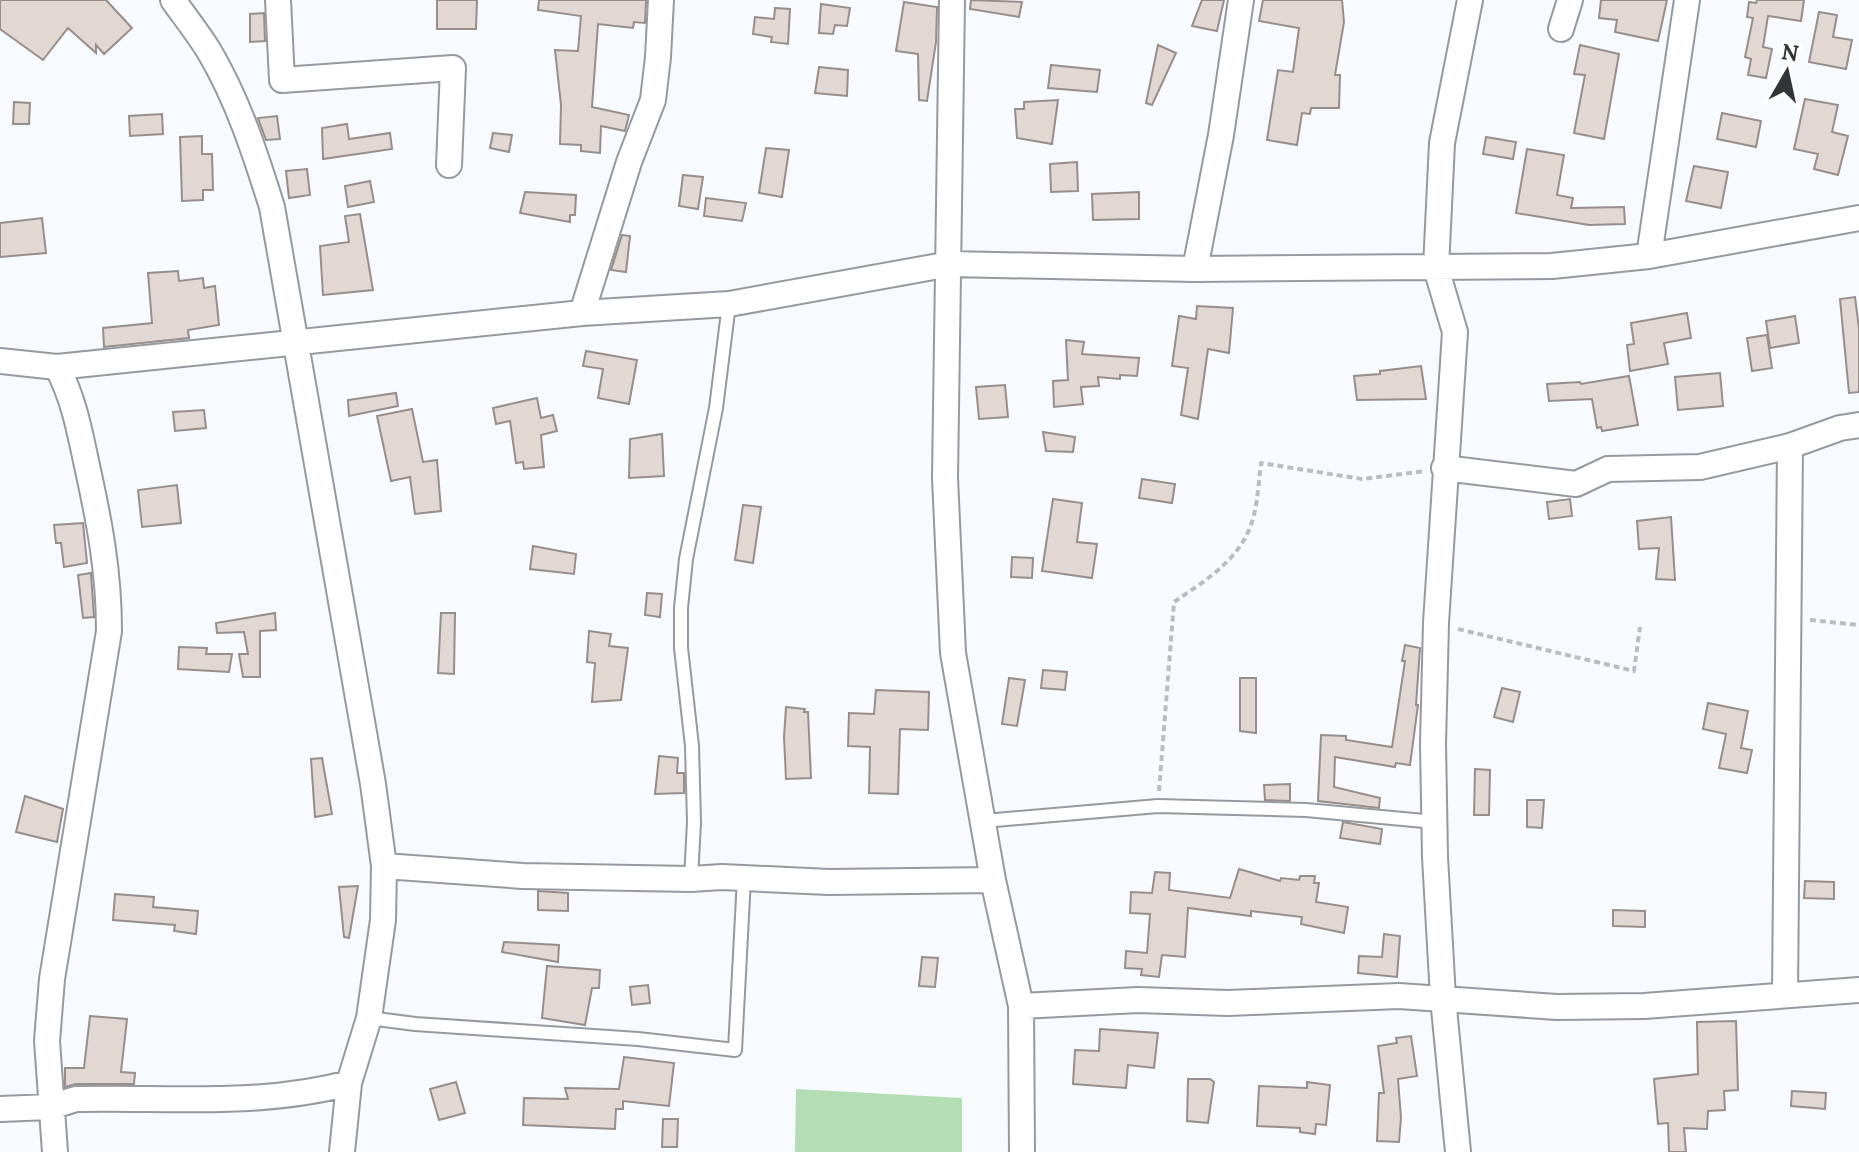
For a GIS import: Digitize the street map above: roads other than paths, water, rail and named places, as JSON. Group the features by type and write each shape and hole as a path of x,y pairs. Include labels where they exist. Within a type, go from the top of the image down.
{"street":[{"path":"173,0 207,48 241,114 272,207 368,755 384,866 380,951 369,1018 349,1083 342,1152"},
{"path":"278,0 282,80 453,68 449,165"},
{"path":"582,313 629,162 653,100 661,0"},
{"path":"952,0 945,478 953,653 993,880 1021,1006 1022,1152"},
{"path":"1195,269 1221,135 1241,0"},
{"path":"1458,1152 1443,998 1435,822 1436,623 1455,332 1436,268 1442,143 1470,0"},
{"path":"1561,29 1570,0"},
{"path":"1649,256 1687,0"},
{"path":"0,361 57,367 582,313 729,304 950,264 1195,269 1552,266 1649,256 1859,218"},
{"path":"55,1152 47,1041 52,979 109,631 108,576 98,514 70,390 57,367"},
{"path":"1444,468 1576,484 1608,469 1700,467 1790,446 1840,428 1859,425"},
{"path":"1785,994 1790,446"},
{"path":"384,866 523,876 829,882 993,880"},
{"path":"1021,1006 1138,1000 1228,1003 1399,996 1557,1007 1644,1006 1859,990"},
{"path":"0,1109 50,1107 76,1099 244,1099 322,1090 349,1083"}],"lane":[{"path":"691,879 694,822 692,746 681,648 681,608 686,559 716,408 729,304"},
{"path":"984,821 1158,806 1306,810 1435,822"},
{"path":"369,1018 415,1024 638,1039 735,1050 744,878"}]}
